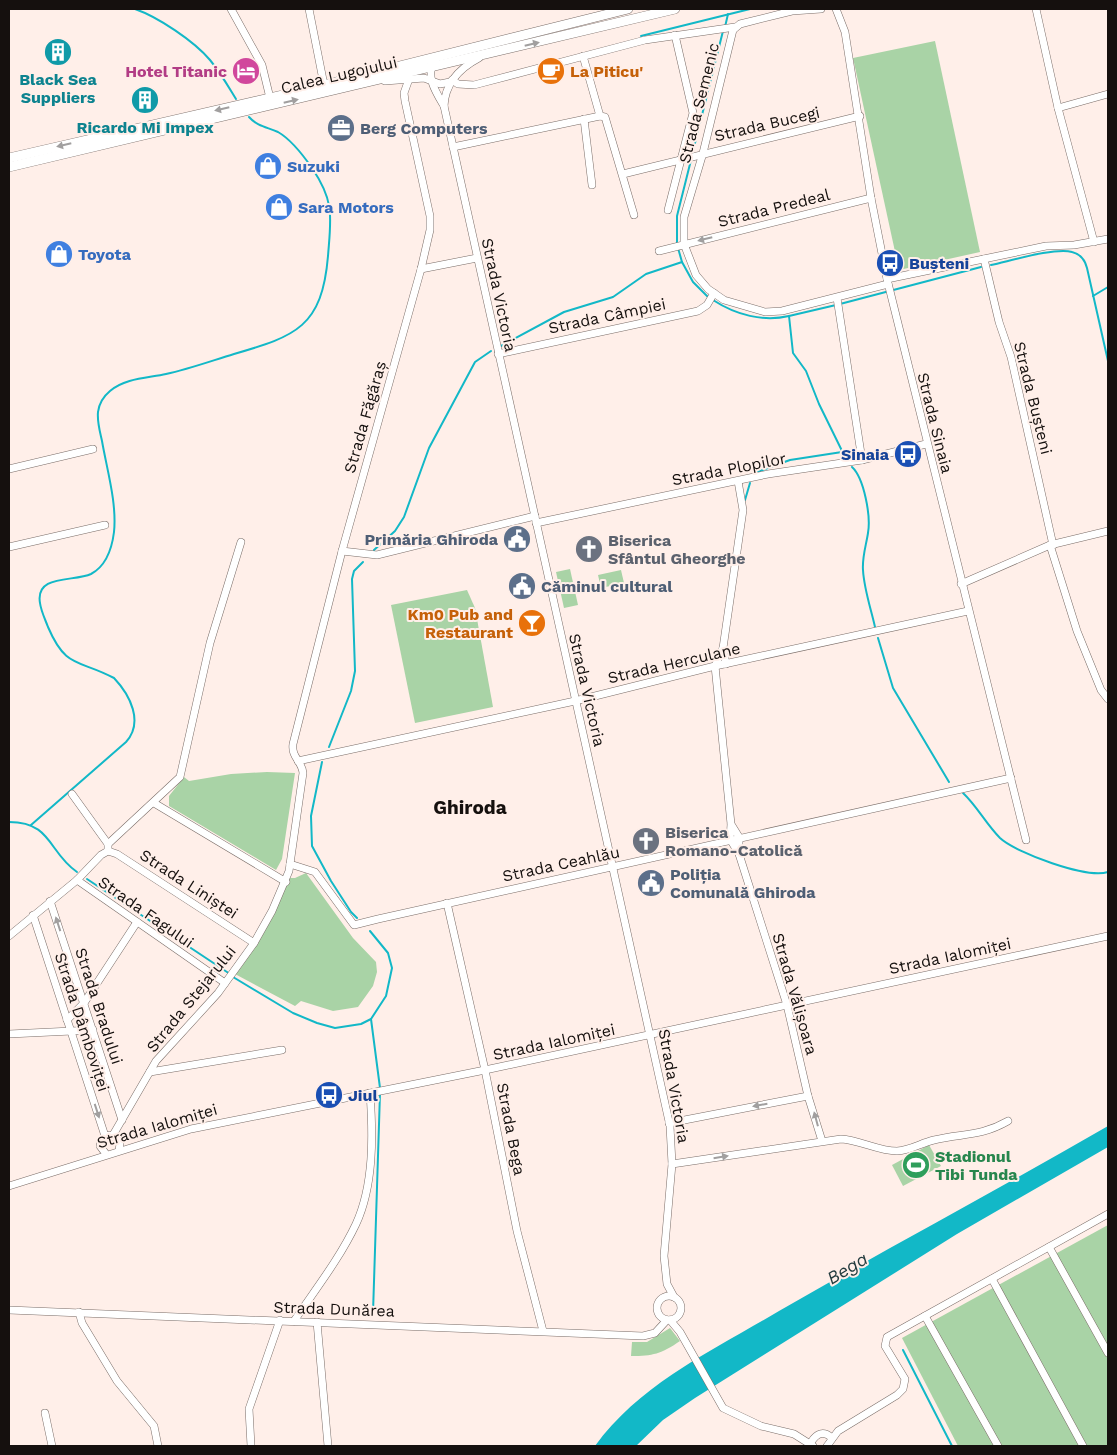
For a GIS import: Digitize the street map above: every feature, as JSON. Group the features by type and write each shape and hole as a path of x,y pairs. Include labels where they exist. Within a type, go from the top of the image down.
{"main road":[{"name":"Calea Lugojului","path":"9,158 270,98 628,9"},
{"name":"Calea Lugojului","path":"9,167 675,9"}],"street":[{"path":"231,9 262,65 270,98"},
{"path":"309,9 324,85"},
{"name":"Strada Semenic","path":"679,246 684,214 699,154 729,40 735,27 743,23 792,11 821,9"},
{"name":"Strada Sinaia","path":"836,9 845,32 860,116 871,198 888,284 926,444 1026,840"},
{"path":"1036,9 1058,108 1094,242"},
{"path":"451,81 458,84 474,85 645,40 735,27"},
{"path":"668,210 685,158 693,113 675,35"},
{"path":"431,68 436,61 451,54"},
{"path":"368,83 424,78 440,84 451,81 464,67 484,55"},
{"path":"583,56 623,174 634,215"},
{"name":"Strada Victoria","path":"431,68 432,80 444,106 494,341 536,520 669,1123 672,1164 664,1256 667,1284 674,1297"},
{"name":"Strada Făgăraș","path":"298,761 293,753 293,744 342,551 421,269 430,230 430,216 405,101 404,93 409,79"},
{"name":"Strada Victoria","path":"444,106 451,81"},
{"path":"1058,108 1108,94"},
{"name":"Strada Bucegi","path":"623,174 860,116"},
{"path":"453,147 603,117"},
{"path":"584,120 592,185"},
{"name":"Strada Predeal","path":"659,250 871,198"},
{"path":"679,246 712,297 736,305 769,312 837,299 984,259 1046,246 1108,239"},
{"path":"421,269 476,258"},
{"name":"Strada Bușteni","path":"984,259 998,322 1011,357 1051,545 1077,631 1101,690 1108,698"},
{"name":"Strada Câmpiei","path":"498,354 698,311 712,297"},
{"path":"837,299 862,460"},
{"name":"Strada Plopilor","path":"342,551 377,555 536,520 738,481 862,460 926,444"},
{"path":"9,469 93,450"},
{"path":"734,838 731,824 720,665 743,510 738,481"},
{"path":"9,547 105,524"},
{"path":"961,584 1051,545 1108,531"},
{"path":"9,936 76,880 173,785 183,771 191,722 210,643 241,542"},
{"name":"Strada Herculane","path":"298,761 575,701 720,665 968,610"},
{"path":"720,665 723,648"},
{"name":"Strada Stejarului","path":"113,1135 167,1047 227,981 254,943 286,882 303,773 298,761"},
{"name":"Strada Ceahlău","path":"290,864 315,872 354,925 734,838 1011,778"},
{"path":"72,794 108,848"},
{"path":"154,803 286,882"},
{"name":"Strada Vălișoara","path":"734,838 787,1005 808,1096 822,1141"},
{"name":"Strada Liniștei","path":"108,848 254,943"},
{"name":"Strada Fagului","path":"76,880 227,981"},
{"name":"Strada Bradului","path":"50,900 122,1120"},
{"name":"Strada Bega","path":"447,903 485,1070 517,1230 543,1331"},
{"name":"Strada Dâmboviței","path":"33,915 105,1136"},
{"path":"67,1020 84,1003 137,922"},
{"name":"Strada Ialomiței","path":"9,1186 106,1154 191,1129 485,1070 1108,936"},
{"path":"9,1034 71,1033 93,1030"},
{"path":"150,1072 282,1050"},
{"path":"294,1321 348,1238 360,1212 371,1150 377,1092"},
{"path":"669,1123 808,1096"},
{"path":"672,1164 822,1141 852,1140 884,1150 897,1151 913,1148 935,1140 987,1132 1008,1121"},
{"path":"106,1154 100,1146 105,1136 113,1135 118,1139 119,1150"},
{"path":"827,1446 831,1438 903,1389 905,1379 885,1346 887,1337 1108,1214"},
{"path":"1049,1247 1108,1353"},
{"path":"992,1280 1082,1446"},
{"name":"Strada Victoria","path":"662,1298 667,1284"},
{"path":"657,1331 660,1315 658,1304 662,1298 674,1297 681,1307 678,1316 680,1332"},
{"name":"Strada Dunărea","path":"9,1310 643,1336 657,1331"},
{"path":"79,1312 82,1323 117,1381 154,1426 158,1446"},
{"path":"660,1315 669,1320 680,1332 718,1402 734,1414 761,1426 794,1434 810,1446 814,1437 820,1434 827,1434 831,1438"},
{"path":"657,1331 669,1320 678,1316"},
{"path":"925,1316 998,1446"},
{"path":"251,1446 249,1409 280,1320"},
{"path":"317,1322 328,1446"},
{"path":"45,1413 52,1446"}],"green space":[{"path":"935,41 980,252 899,270 853,58"},
{"path":"570,569 578,605 564,608 556,572"},
{"path":"621,570 624,583 601,588 598,575"},
{"path":"467,590 475,608 493,707 415,723 391,605"},
{"path":"295,773 282,859 276,870 169,806 169,796 184,777 189,781 231,774"},
{"path":"306,873 353,938 376,962 377,972 373,986 358,1007 333,1011 301,1001 295,1006 235,974 289,878 295,878"},
{"name":"Stadionul Tibi Tunda","path":"929,1145 941,1166 903,1186 892,1165"},
{"path":"1108,1225 1108,1446 958,1446 902,1338"},
{"path":"670,1328 680,1341 657,1353 631,1356 632,1342 647,1342"}],"water":[{"path":"1108,1126 1108,1147 957,1234 695,1398 663,1420 636,1446 595,1446 613,1424 634,1404 656,1386 704,1354"}],"waterway":[{"path":"135,9 165,24 195,45 214,65 236,99"},
{"path":"641,36 750,9"},
{"path":"725,27 728,14"},
{"path":"692,155 723,31"},
{"path":"31,825 126,742 134,726 133,709 130,700 120,685 114,678 67,657 48,627 40,603 40,594 43,587 49,583 84,576 96,571 107,556 112,544 115,521 113,498 98,419 102,400 108,393 123,383 183,370 274,341 302,325 320,299 325,280 330,231 330,210 325,191 312,168 293,143 278,132 259,125 249,117"},
{"path":"677,243 677,216 691,160"},
{"path":"678,248 682,262"},
{"path":"991,265 1055,251 1072,252 1080,256 1087,268 1108,361"},
{"path":"501,346 564,312 613,297 646,274 682,262 693,282 709,298"},
{"path":"840,304 981,267"},
{"path":"1093,296 1108,287"},
{"path":"713,300 731,310 750,316 760,318 789,316 793,353 806,371 819,404 846,459"},
{"path":"789,316 836,305"},
{"path":"374,550 395,531 404,517 429,448 475,362 491,351"},
{"path":"757,472 790,460 842,452"},
{"path":"852,467 863,488 867,508 869,526 863,570 866,592 875,627"},
{"path":"745,500 750,483"},
{"path":"329,747 351,691 355,671 352,579 354,571 363,562"},
{"path":"878,638 893,688 949,782"},
{"path":"322,762 311,816 312,846 331,881 357,918"},
{"path":"963,793 995,833 1008,844 1036,857 1069,868 1085,872 1108,872"},
{"path":"9,822 23,823 34,827 42,833 60,856 77,872"},
{"path":"87,879 230,974"},
{"path":"233,977 293,1013 317,1023 335,1028 361,1024 371,1019 386,996 392,968 388,953 370,931"},
{"path":"371,1019 380,1088"},
{"path":"373,1313 380,1093"},
{"path":"903,1350 952,1446"}],"place":[{"name":"Black Sea Suppliers","path":"58,52"},
{"name":"Hotel Titanic","path":"246,71"},
{"name":"La Piticu'","path":"551,71"},
{"name":"Ricardo Mi Impex","path":"145,100"},
{"name":"Berg Computers","path":"341,128"},
{"name":"Suzuki","path":"268,166"},
{"name":"Sara Motors","path":"279,207"},
{"name":"Toyota","path":"59,254"},
{"name":"Bușteni","path":"890,263"},
{"name":"Sinaia","path":"908,454"},
{"name":"Primăria Ghiroda","path":"517,539"},
{"name":"Biserica Sfântul Gheorghe","path":"589,549"},
{"name":"Căminul cultural","path":"522,586"},
{"name":"Km0 Pub and Restaurant","path":"532,623"},
{"name":"Biserica Romano-Catolică","path":"646,841"},
{"name":"Poliția Comunală Ghiroda","path":"651,883"},
{"name":"Jiul","path":"329,1095"},
{"name":"Stadionul Tibi Tunda","path":"916,1165"}],"district":[{"name":"Ghiroda","path":"470,807"}],"water label":[{"name":"Bega","path":"847,1268"}]}
